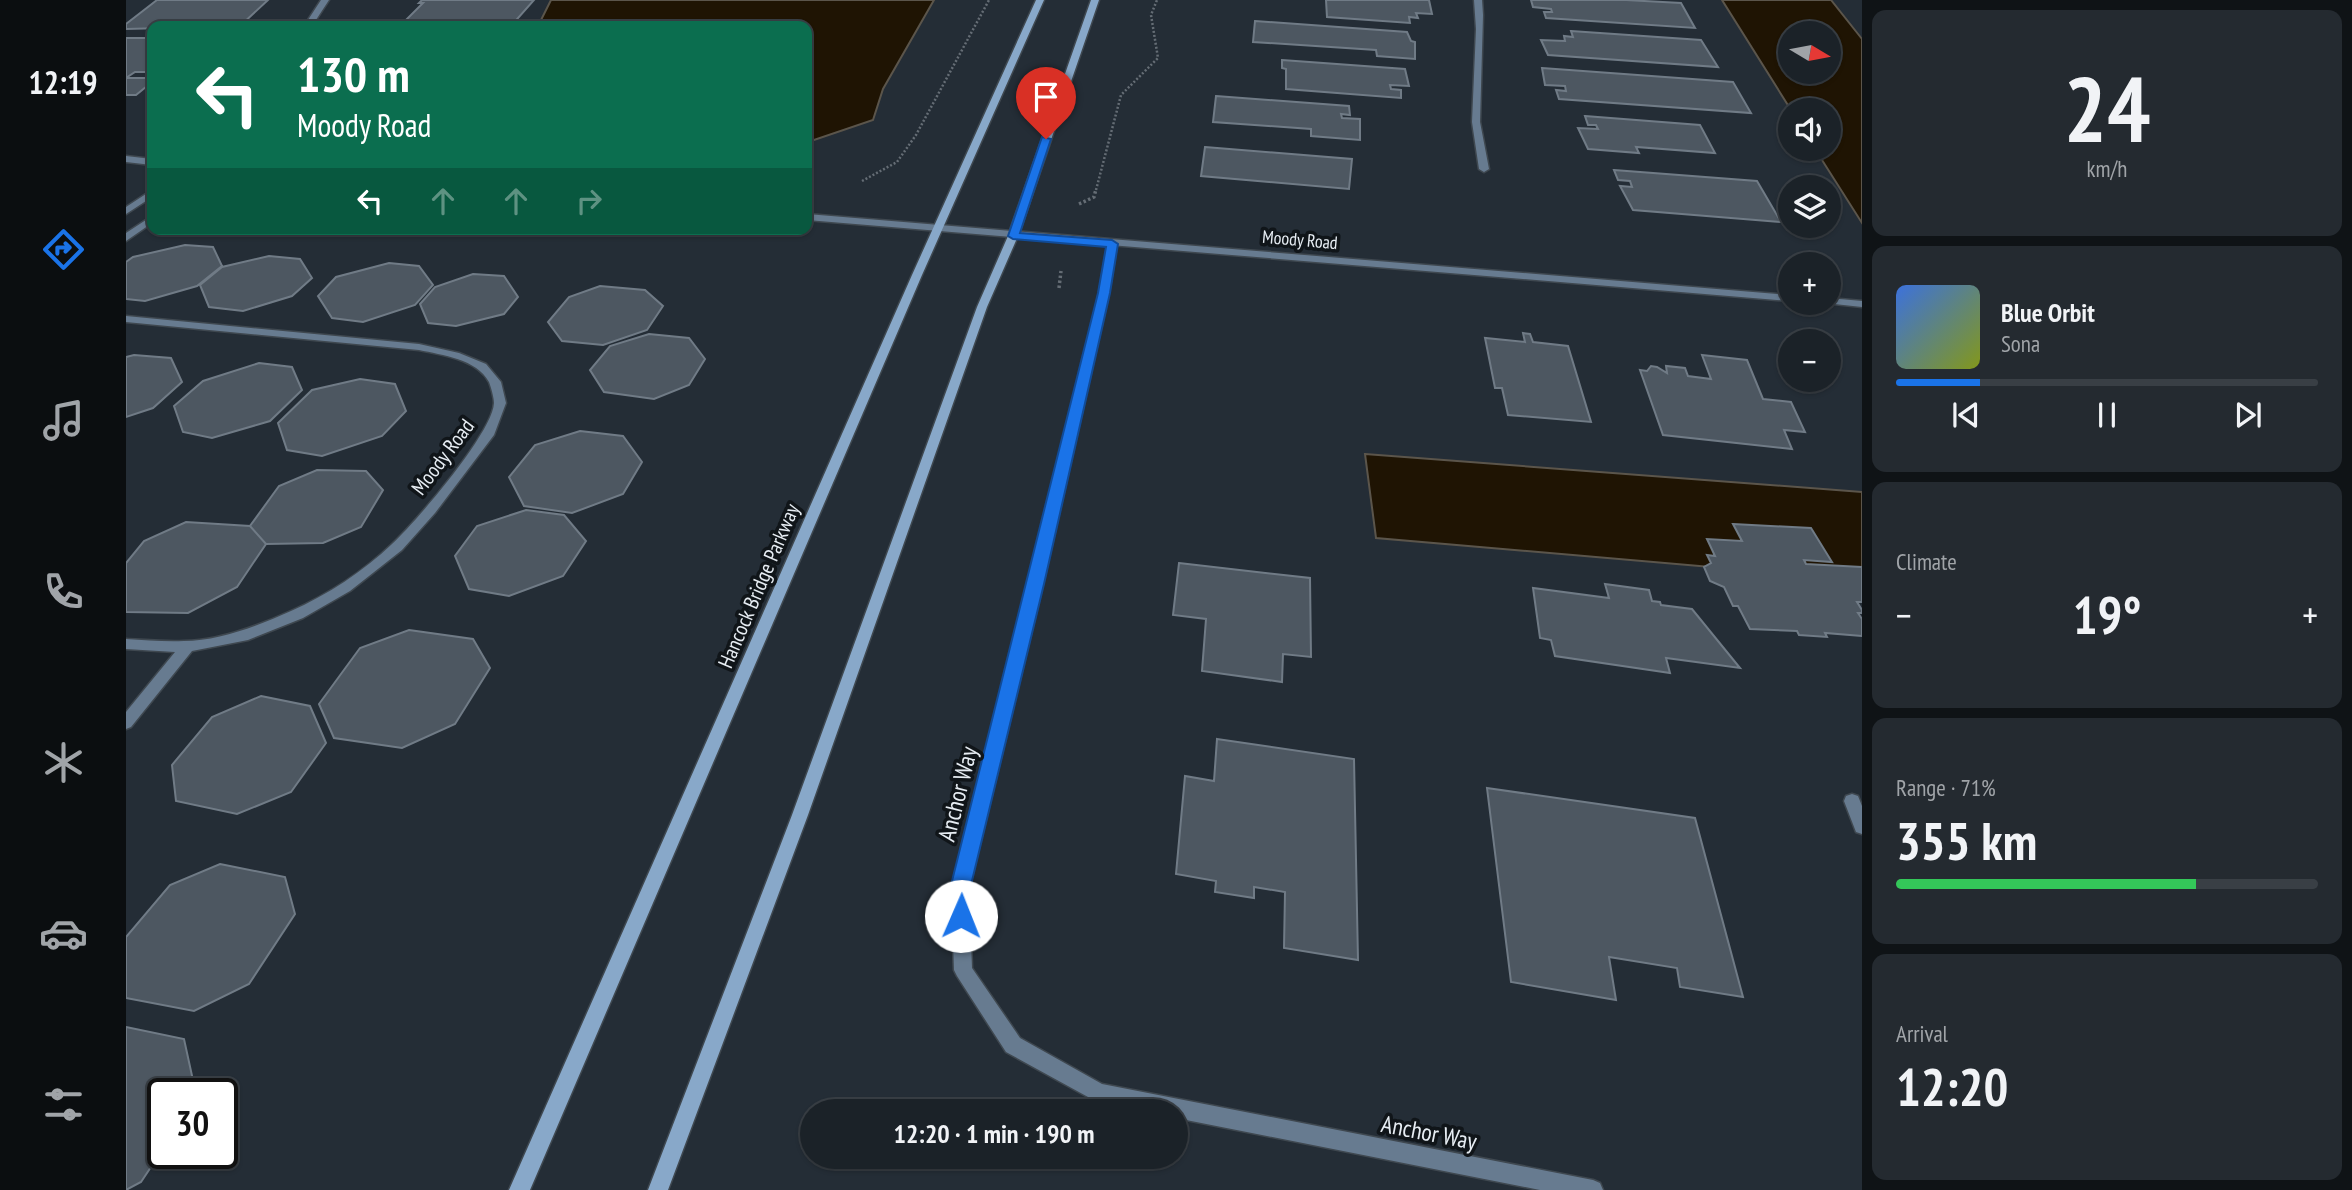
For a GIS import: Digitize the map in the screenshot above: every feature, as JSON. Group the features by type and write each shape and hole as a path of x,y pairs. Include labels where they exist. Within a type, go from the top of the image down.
{"main road":[{"name":"Hancock Bridge Parkway","path":"519,1190 937,229 1040,0"},
{"path":"658,1190 800,815 982,307 1013,236 1095,0"}],"street":[{"path":"311,21 325,0"},
{"path":"1478,0 1482,36 1476,124 1484,169"},
{"path":"126,159 147,161"},
{"path":"126,211 147,196"},
{"name":"Moody Road","path":"812,217 1778,297"},
{"path":"126,238 147,223"},
{"name":"Anchor Way","path":"1112,244 1104,293 1039,570 960,889 963,970 1013,1045 1099,1093 1593,1190"},
{"path":"1841,302 1862,304"},
{"name":"Moody Road","path":"126,318 419,347 455,355 482,366 495,382 500,403 490,432 430,510 397,547 345,588 298,614 243,636 187,647 126,644"},
{"path":"126,723 187,647"},
{"path":"1852,801 1862,827"}],"path":[{"path":"862,181 897,162 916,135 989,0"},
{"path":"1059,288 1065,240 1074,206 1094,197 1121,95 1158,58 1151,15 1157,0"}],"shaded area":[{"path":"551,0 934,0 883,89 873,120 814,140 812,21 540,21"},
{"path":"1722,0 1831,0 1862,39 1862,223 1841,190 1841,175 1832,175 1823,161 1841,161 1841,98 1783,98"},
{"path":"1365,454 1862,492 1862,580 1376,538"}],"building":[{"path":"157,0 268,0 245,21 147,21 147,28 126,29 126,24"},
{"path":"422,0 534,0 515,21 405,21 423,3 419,3"},
{"path":"1326,0 1429,0 1432,14 1416,13 1418,18 1409,17 1410,23 1327,17"},
{"path":"1531,0 1681,3 1695,28 1546,18 1544,12 1552,12 1551,9 1533,7"},
{"path":"1255,21 1407,32 1411,41 1415,42 1415,59 1377,56 1376,50 1253,42"},
{"path":"1571,31 1701,40 1718,67 1548,55 1541,40 1565,41 1564,36 1573,37"},
{"path":"126,38 147,38 147,72 135,72 126,78"},
{"path":"1282,60 1405,69 1409,86 1390,85 1391,89 1401,90 1401,98 1286,89 1286,69 1282,68"},
{"path":"1542,68 1733,82 1751,113 1559,99 1556,90 1566,91 1565,86 1545,85"},
{"path":"126,78 147,78 147,86 136,95 126,95"},
{"path":"1216,96 1349,106 1350,115 1341,114 1342,118 1360,119 1360,140 1311,136 1311,129 1213,122"},
{"path":"1585,116 1700,125 1715,153 1636,147 1639,153 1588,149 1578,128 1598,129 1596,125 1588,125"},
{"path":"1205,147 1352,159 1349,189 1201,176"},
{"path":"1614,170 1757,181 1778,217 1778,222 1633,210 1620,186 1632,187 1630,181 1618,180"},
{"path":"185,245 213,247 222,266 197,286 145,301 126,299 126,262 133,257"},
{"path":"269,256 300,259 312,278 292,296 243,311 209,307 200,285 222,267"},
{"path":"389,263 419,266 433,285 415,305 363,322 332,318 318,296 336,277"},
{"path":"473,274 504,276 518,297 504,314 456,326 428,323 420,304 435,287"},
{"path":"600,286 645,290 663,306 647,330 603,345 562,341 548,322 569,297"},
{"path":"1523,333 1530,334 1533,342 1568,346 1591,422 1508,415 1502,388 1495,388 1485,338 1525,342"},
{"path":"649,334 689,338 705,359 689,385 654,399 604,392 590,370 610,346"},
{"path":"134,355 171,358 182,382 153,408 126,417 126,357"},
{"path":"1702,355 1747,360 1763,399 1791,402 1805,432 1784,430 1792,449 1663,435 1640,370 1647,371 1651,366 1667,373 1666,366 1685,368 1688,376 1711,379"},
{"path":"259,363 292,367 302,390 270,421 212,438 183,432 174,406 203,381"},
{"path":"360,379 395,384 406,411 382,436 322,456 287,450 278,423 312,390"},
{"path":"580,431 623,436 642,462 623,494 572,513 524,506 509,477 535,445"},
{"path":"317,470 366,471 383,490 361,527 323,543 266,544 250,526 279,486"},
{"path":"526,510 564,515 586,541 563,576 509,596 469,589 455,556 477,526"},
{"path":"186,522 250,526 266,544 237,587 188,613 126,612 126,563 144,541"},
{"path":"1733,524 1811,528 1832,562 1804,560 1806,564 1862,567 1862,602 1857,602 1862,610 1862,613 1858,613 1862,619 1862,636 1825,633 1827,637 1799,635 1797,631 1750,629 1738,606 1733,606 1724,587 1710,581 1704,567 1711,563 1707,555 1715,556 1707,539 1742,541"},
{"path":"1179,563 1310,578 1311,657 1283,654 1282,682 1202,671 1206,619 1173,615"},
{"path":"1605,584 1649,590 1652,601 1660,602 1661,605 1692,609 1740,668 1666,658 1670,673 1555,656 1551,640 1540,638 1533,588 1609,598"},
{"path":"409,630 473,639 490,668 455,724 402,748 334,738 319,704 360,648"},
{"path":"261,696 310,706 326,743 291,792 237,814 176,801 172,765 212,717"},
{"path":"1217,739 1354,759 1358,960 1284,948 1285,892 1254,887 1254,898 1215,892 1216,881 1176,874 1185,776 1214,781"},
{"path":"1487,788 1695,818 1743,997 1680,987 1677,968 1609,957 1616,1000 1511,982"},
{"path":"220,864 285,877 295,914 249,984 194,1011 126,998 126,937 170,885"},
{"path":"126,1027 184,1039 193,1078 147,1078 147,1169 150,1169 141,1182 126,1190"}],"route":[{"path":"961,916 960,889 1036,584 1104,293 1112,244 1013,236 1046,139"}]}
